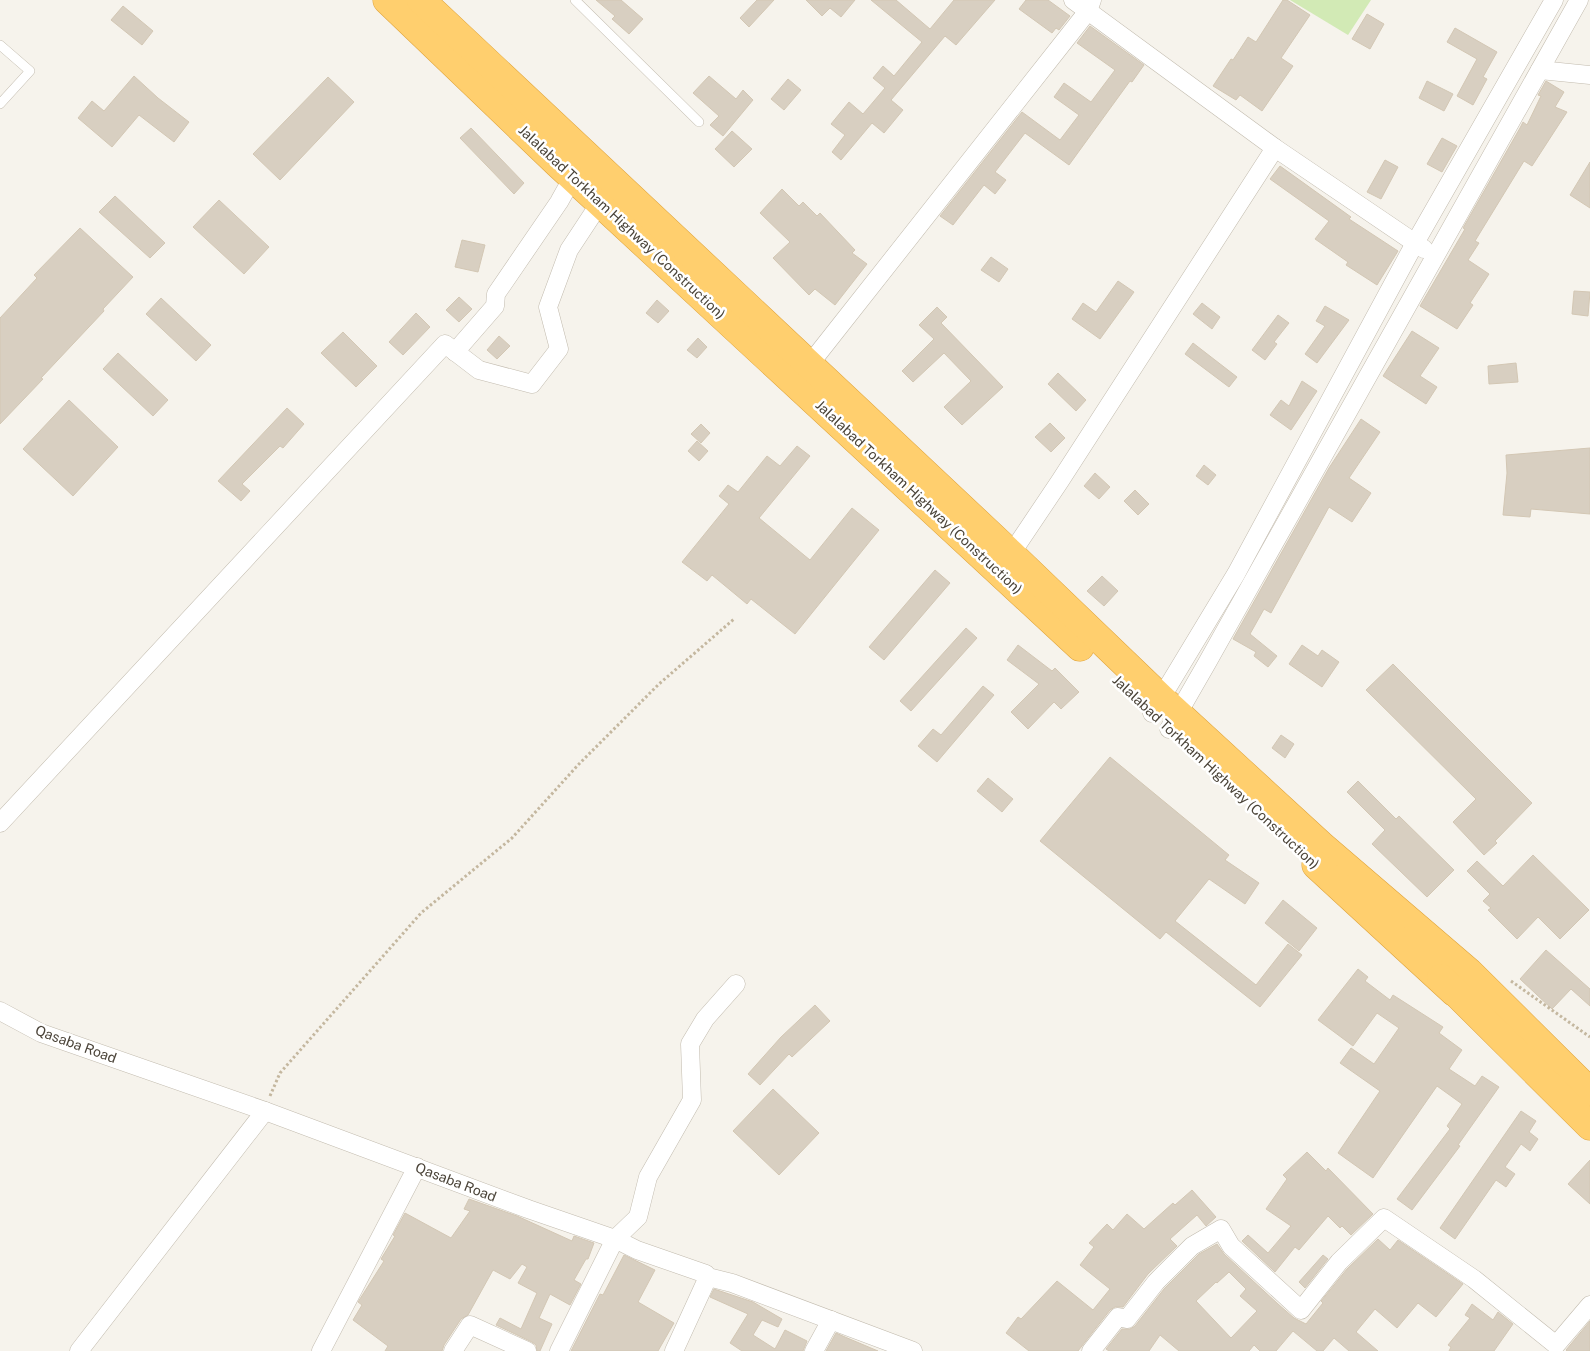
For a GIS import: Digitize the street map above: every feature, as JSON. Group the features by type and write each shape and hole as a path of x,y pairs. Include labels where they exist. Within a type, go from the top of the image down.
{"highway":[{"name":"Jalalabad Torkham Highway (Construction)","path":"387,0 572,177 609,194 1165,714 1454,992"},
{"path":"422,0 609,194"},
{"path":"705,284 809,366 1010,554 1165,714 1469,972 1590,1092"},
{"path":"1321,845 1454,992 1590,1126"}],"street":[{"path":"1073,0 1090,5 1275,148 1436,256"},
{"path":"1165,714 1190,652 1236,574 1415,242 1554,0"},
{"path":"1165,714 1207,663 1579,0"},
{"path":"809,366 1090,5"},
{"path":"1540,70 1590,75"},
{"path":"1506,84 1525,95"},
{"path":"1010,554 1275,148"},
{"path":"455,352 495,306 496,294 559,202 572,177"},
{"path":"0,823 445,344 479,370 532,384 559,349 548,307 569,250 609,194"},
{"path":"1190,652 1207,663"},
{"path":"559,1351 615,1239 638,1217 648,1177 692,1100 690,1044 704,1019 736,984"},
{"name":"Qasaba Road","path":"0,1011 41,1033 264,1111 528,1209 615,1239 637,1250 706,1274 708,1277 732,1283 913,1351"},
{"path":"79,1351 264,1111"},
{"path":"322,1351 417,1167"},
{"path":"1091,1351 1118,1316 1127,1319 1156,1282 1192,1246 1218,1227 1231,1246 1301,1310 1339,1262 1384,1218 1474,1279 1556,1344 1590,1305"},
{"path":"674,1351 708,1277"},
{"path":"814,1351 831,1320"},
{"path":"453,1351 470,1325 527,1351"}],"lane":[{"path":"575,0 699,122"},
{"path":"0,45 30,72 0,104"}],"path":[{"path":"264,1111 280,1073 421,913 512,838 578,765 659,684 689,660 734,618"}],"green space":[{"path":"1290,0 1371,0 1348,35"}],"building":[{"path":"596,0 621,0 643,19 629,34 612,19 615,16"},
{"path":"757,0 774,0 749,27 740,18"},
{"path":"806,0 855,0 841,17 830,8 822,16"},
{"path":"871,0 896,0 930,29 954,0 995,0 956,45 945,36 891,100 903,110 884,133 872,123 841,160 832,152 845,135 831,124 849,102 863,114 885,88 873,78 883,66 894,76 922,42"},
{"path":"1026,0 1048,0 1070,16 1059,30 1056,28 1052,33 1019,9"},
{"path":"1283,0 1287,0 1310,15 1281,58 1293,66 1262,111 1240,95 1236,100 1213,86 1248,37 1256,42"},
{"path":"123,6 153,31 142,45 111,20"},
{"path":"1367,14 1384,24 1370,49 1352,39"},
{"path":"1090,26 1144,65 1132,82 1130,81 1069,165 1025,133 995,172 1006,180 995,194 984,185 953,225 940,216 1022,112 1060,140 1079,115 1054,97 1064,83 1091,102 1115,70 1077,43"},
{"path":"1455,28 1497,52 1483,77 1487,79 1473,105 1457,96 1477,59 1447,42"},
{"path":"134,76 189,122 174,142 139,115 112,147 78,118 92,101 104,111"},
{"path":"709,76 736,99 743,90 753,100 723,136 710,125 719,116 693,93"},
{"path":"328,77 354,102 280,180 253,154"},
{"path":"788,79 801,90 784,110 771,99"},
{"path":"1427,81 1453,94 1444,111 1419,98"},
{"path":"1546,81 1564,92 1555,107 1567,112 1532,166 1524,161 1475,241 1479,243 1468,260 1489,274 1470,303 1473,305 1457,329 1420,306 1465,229 1463,228 1523,122 1527,125 1541,96 1538,95"},
{"path":"471,128 524,183 514,194 460,138"},
{"path":"732,131 752,149 734,167 715,149"},
{"path":"1442,138 1457,146 1442,172 1427,164"},
{"path":"1385,160 1398,167 1381,199 1367,192"},
{"path":"1590,162 1590,208 1570,195"},
{"path":"1280,166 1351,217 1349,219 1398,251 1377,285 1346,265 1348,262 1315,239 1329,221 1270,179"},
{"path":"782,189 799,206 803,202 817,216 820,213 855,250 852,253 867,264 835,305 815,289 809,295 773,258 790,242 760,213"},
{"path":"115,196 165,243 150,258 99,212"},
{"path":"219,200 269,247 244,274 193,227"},
{"path":"80,228 133,277 41,378 43,379 0,424 0,318 37,278 34,275"},
{"path":"462,240 485,245 478,272 455,267"},
{"path":"991,257 1008,269 999,282 981,270"},
{"path":"1118,281 1134,292 1100,339 1072,319 1083,303 1096,312"},
{"path":"1574,291 1590,292 1588,316 1572,314"},
{"path":"459,297 472,309 459,322 446,310"},
{"path":"161,298 211,345 196,361 146,314"},
{"path":"657,300 669,311 658,323 646,313"},
{"path":"1202,303 1220,317 1212,329 1193,314"},
{"path":"1325,306 1349,320 1317,363 1305,354 1325,326 1316,321"},
{"path":"937,307 947,317 941,323 1003,387 962,425 944,407 971,381 944,353 913,382 902,371 934,339 919,325"},
{"path":"416,313 430,327 403,355 389,342"},
{"path":"1278,315 1289,323 1274,342 1277,344 1265,360 1252,350"},
{"path":"1412,331 1439,348 1420,376 1437,387 1426,404 1383,376"},
{"path":"343,332 377,366 356,387 321,353"},
{"path":"499,336 510,346 497,359 487,350"},
{"path":"698,338 707,347 697,358 687,350"},
{"path":"1193,343 1237,377 1229,387 1185,354"},
{"path":"118,353 168,400 153,416 103,369"},
{"path":"1516,363 1518,382 1489,384 1488,366"},
{"path":"1058,373 1086,400 1076,411 1048,384"},
{"path":"1302,381 1317,391 1291,430 1270,415 1281,400 1289,406"},
{"path":"69,400 118,447 73,496 23,449"},
{"path":"287,408 304,424 283,448 280,446 242,484 250,491 241,501 218,481"},
{"path":"1361,419 1380,432 1349,478 1371,493 1352,522 1329,507 1271,613 1264,609 1250,634 1277,656 1268,667 1254,656 1256,652 1233,639 1329,468"},
{"path":"1050,423 1065,438 1051,452 1035,437"},
{"path":"701,424 710,433 701,443 691,434"},
{"path":"697,441 708,451 699,461 688,451"},
{"path":"797,446 810,456 759,518 810,560 852,508 879,530 795,634 751,599 747,604 712,575 707,581 682,562 729,504 719,496 728,485 738,492 767,456 780,466"},
{"path":"1590,448 1590,514 1531,509 1530,517 1503,515 1507,473 1506,455"},
{"path":"1204,465 1216,475 1208,485 1196,476"},
{"path":"1095,473 1110,487 1099,499 1084,486"},
{"path":"1135,490 1149,504 1138,515 1124,501"},
{"path":"935,570 950,583 884,660 869,647"},
{"path":"1102,576 1118,591 1104,606 1087,591"},
{"path":"966,628 977,638 911,711 900,701"},
{"path":"1018,645 1052,671 1055,668 1079,692 1061,709 1054,702 1028,729 1011,712 1039,684 1007,660"},
{"path":"1302,645 1318,656 1322,650 1339,662 1322,687 1289,664"},
{"path":"1393,664 1532,803 1484,855 1453,822 1476,799 1366,690"},
{"path":"983,686 994,695 937,762 918,746 933,729 941,735"},
{"path":"1281,735 1294,744 1285,758 1272,748"},
{"path":"1110,757 1229,855 1225,860 1259,883 1245,904 1209,879 1175,921 1256,985 1288,944 1302,955 1260,1007 1166,932 1160,939 1040,841"},
{"path":"988,778 1013,799 1002,812 977,791"},
{"path":"1358,781 1396,819 1399,816 1454,870 1427,897 1372,844 1385,830 1347,792"},
{"path":"1533,855 1589,910 1560,939 1538,917 1517,939 1488,910 1491,908 1483,901 1490,894 1467,871 1477,861 1503,886"},
{"path":"1283,900 1317,928 1299,951 1265,923"},
{"path":"1546,950 1590,989 1590,1006 1571,989 1552,1009 1520,979"},
{"path":"1358,969 1368,977 1365,981 1390,1000 1393,995 1443,1027 1439,1033 1462,1050 1449,1069 1475,1086 1482,1076 1499,1087 1458,1145 1460,1146 1412,1210 1397,1199 1450,1129 1447,1126 1462,1104 1437,1086 1373,1178 1338,1153 1380,1091 1340,1063 1351,1048 1374,1064 1399,1028 1377,1013 1353,1046 1318,1020"},
{"path":"815,1005 830,1021 792,1057 789,1054 760,1085 748,1074 781,1037"},
{"path":"773,1089 819,1133 779,1175 733,1131"},
{"path":"1521,1111 1536,1121 1529,1132 1538,1139 1530,1151 1521,1144 1505,1167 1515,1174 1506,1187 1496,1180 1455,1239 1440,1228"},
{"path":"1307,1152 1326,1171 1328,1168 1373,1214 1351,1235 1342,1226 1340,1228 1328,1216 1299,1250 1295,1247 1275,1272 1242,1241 1248,1235 1268,1253 1291,1226 1266,1209 1287,1179 1283,1175"},
{"path":"1590,1160 1590,1204 1568,1184"},
{"path":"1192,1190 1216,1217 1206,1226 1197,1215 1170,1239 1177,1246 1148,1274 1123,1307 1115,1307 1110,1310 1078,1351 1029,1351 1006,1333 1018,1317 1021,1319 1057,1281 1093,1310 1110,1289 1080,1265 1094,1247 1089,1243 1107,1224 1113,1230 1127,1214 1144,1229 1173,1203 1175,1205"},
{"path":"469,1199 517,1216 572,1241 574,1236 594,1243 588,1259 586,1259 574,1280 581,1284 570,1305 550,1294 539,1318 552,1324 540,1351 537,1351 536,1345 532,1342 496,1325 500,1318 521,1329 537,1293 518,1283 527,1267 522,1264 510,1279 493,1270 468,1315 461,1319 442,1351 385,1351 388,1346 353,1320 362,1305 358,1302 384,1261 381,1259 395,1236 393,1235 405,1213 451,1238 470,1211 464,1209"},
{"path":"1378,1239 1390,1250 1398,1240 1463,1284 1436,1317 1418,1303 1397,1328 1375,1309 1356,1332 1378,1351 1349,1351 1334,1338 1323,1351 1317,1351 1293,1331 1276,1351 1260,1351 1254,1345 1249,1351 1179,1351 1160,1335 1149,1351 1109,1351 1106,1349 1122,1329 1130,1329 1135,1326 1164,1289 1199,1254 1217,1244 1224,1254 1278,1304 1294,1318 1306,1324 1323,1303 1321,1301 1347,1269","holes":["1229,1272 1246,1289 1240,1296 1257,1311 1231,1338 1196,1301"]},
{"path":"624,1255 655,1270 638,1302 674,1323 658,1351 571,1351 600,1294 603,1295"},
{"path":"1323,1255 1328,1259 1305,1288 1299,1282"},
{"path":"714,1289 753,1302 782,1319 778,1327 762,1320 753,1335 775,1349 785,1330 807,1341 803,1351 742,1351 730,1343 748,1314 710,1297"},
{"path":"1472,1304 1493,1320 1498,1312 1513,1324 1494,1351 1449,1351 1451,1347 1448,1345 1470,1318 1465,1315"},
{"path":"1590,1321 1590,1351 1567,1351 1566,1350"},
{"path":"836,1333 845,1337 878,1351 826,1351"}]}
